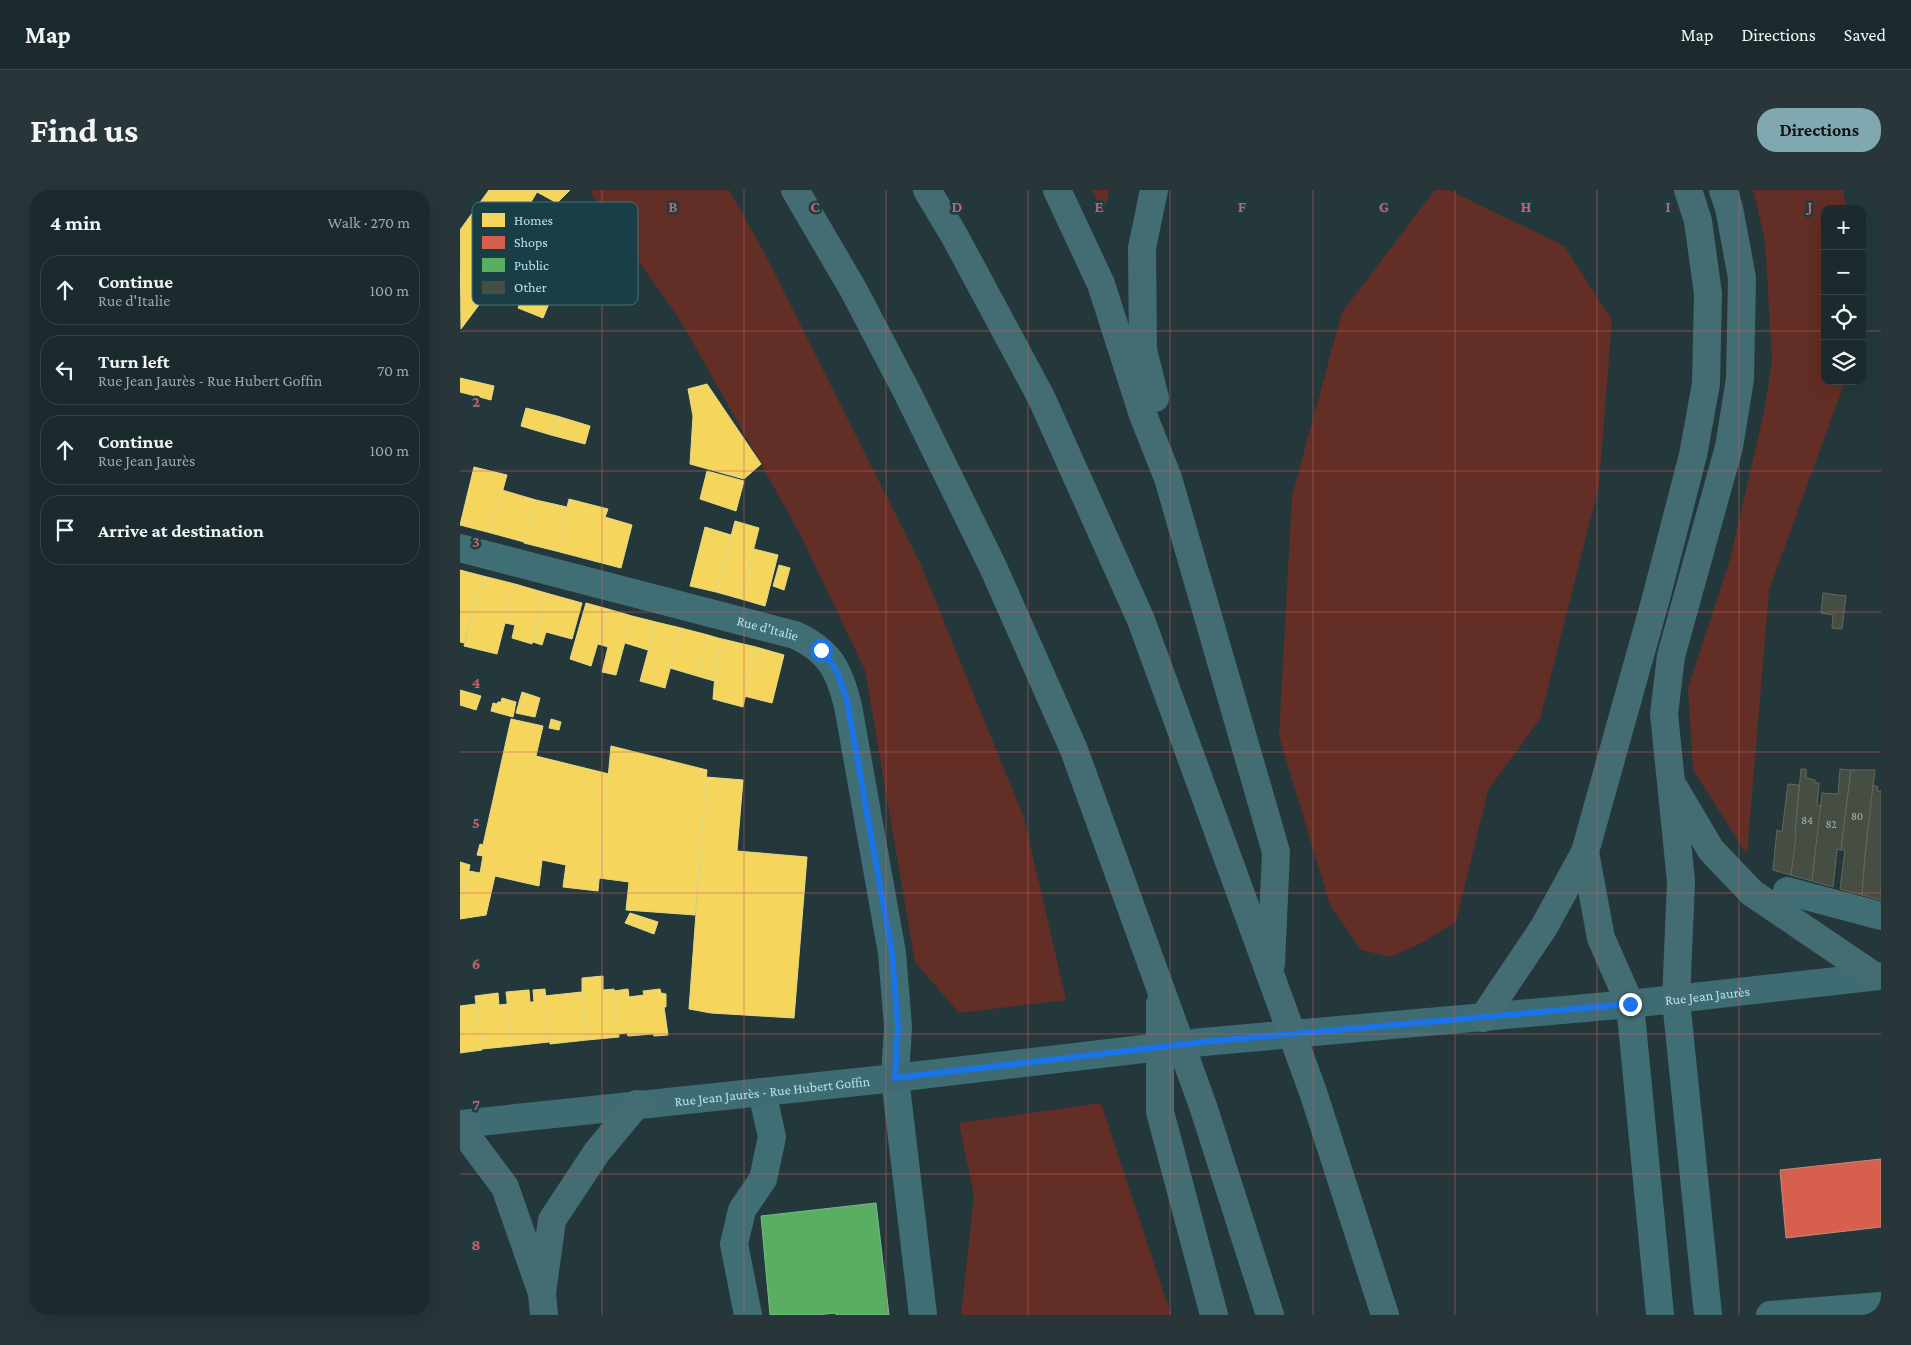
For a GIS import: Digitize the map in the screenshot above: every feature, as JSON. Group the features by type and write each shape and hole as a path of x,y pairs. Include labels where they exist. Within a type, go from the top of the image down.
{"highway":[{"path":"795,190 853,289 899,377 993,567 1074,750 1203,1106 1270,1315"},
{"path":"927,190 954,235 1042,397 1141,620 1313,1092 1385,1315"},
{"path":"1057,190 1101,284 1143,414 1168,478 1276,852 1271,976"},
{"path":"1154,190 1142,248 1143,350 1159,414 1168,478"},
{"path":"1483,1018 1544,927 1586,852 1691,464 1706,384 1708,294 1698,222 1688,190"},
{"path":"1676,1000 1681,881 1664,714 1671,656 1730,447 1740,379 1742,278 1724,190"},
{"path":"1671,781 1711,850 1752,894 1878,976"},
{"path":"1586,852 1601,938 1630,1004"},
{"path":"1160,985 1160,1112 1214,1315"},
{"path":"543,1304 552,1220 597,1152 637,1104"},
{"path":"460,1125 505,1187 543,1304"}],"main road":[{"name":"Rue Jean Jaurès","path":"1203,1042 1676,1000 1878,976"},
{"name":"Rue Jean Jaurès - Rue Hubert Goffin","path":"460,1125 637,1104 895,1078 1203,1042"}],"street":[{"name":"Rue d'Italie","path":"460,548 795,635 815,646 833,663 842,681 848,706 892,953 898,1027 895,1078 923,1315"},
{"path":"1786,891 1881,916"},
{"path":"1676,1000 1708,1315"},
{"path":"1630,1004 1660,1315"},
{"path":"748,1315 734,1244 742,1210 763,1179 772,1137 762,1092"},
{"path":"1770,1315 1881,1306"}],"shaded area":[{"path":"591,190 729,190 764,252 920,563 1024,818 1066,1000 959,1013 915,962 865,670 799,532 680,320 638,260 638,202 597,202"},
{"path":"1092,190 1109,190 1104,215"},
{"path":"1435,190 1449,190 1564,246 1612,320 1599,485 1540,719 1488,790 1456,922 1425,941 1391,957 1361,950 1330,905 1279,736 1292,496 1342,312"},
{"path":"1753,190 1843,190 1846,205 1821,205 1821,385 1844,385 1769,590 1747,854 1693,770 1688,688 1730,559 1764,412 1772,360 1765,240"},
{"path":"1101,1103 1171,1315 961,1315 974,1196 959,1123"}],"building: Homes":[{"path":"489,190 570,190 558,202 537,192 531,202 480,202"},
{"path":"472,213 472,305 479,305 461,329 460,230"},
{"path":"519,305 548,305 543,318 518,308"},
{"path":"460,378 494,386 491,400 460,392"},
{"path":"707,384 761,464 744,479 690,464 693,416 688,389"},
{"path":"526,408 557,416 551,435 521,426"},
{"path":"557,416 590,426 585,444 551,435"},
{"path":"474,467 507,475 491,533 460,525"},
{"path":"707,471 744,481 736,511 700,499"},
{"path":"502,490 536,500 524,542 491,533"},
{"path":"569,499 608,509 605,517 632,525 621,568 556,551"},
{"path":"536,500 567,507 556,551 524,543"},
{"path":"735,521 759,528 741,599 716,592"},
{"path":"705,527 731,535 716,592 690,586"},
{"path":"754,549 778,555 765,606 741,599"},
{"path":"779,565 790,568 784,590 773,586"},
{"path":"460,570 483,576 464,643 460,642"},
{"path":"483,576 515,584 497,654 464,646"},
{"path":"515,584 546,593 532,644 512,638 515,625 505,623"},
{"path":"546,593 582,603 572,639 546,632 542,645 533,642"},
{"path":"586,603 608,609 591,666 570,659"},
{"path":"608,609 632,616 616,675 602,672 608,647 598,644"},
{"path":"632,616 656,622 648,650 625,643"},
{"path":"656,622 681,628 665,688 640,681"},
{"path":"681,628 708,635 697,676 670,668"},
{"path":"708,635 718,638 714,681 697,676"},
{"path":"718,638 756,647 743,707 713,699"},
{"path":"756,647 784,655 772,703 744,696"},
{"path":"460,690 481,696 476,710 460,705"},
{"path":"522,692 540,698 535,717 516,713"},
{"path":"502,698 516,702 513,717 491,711 493,703 501,702"},
{"path":"511,719 543,726 536,756 609,774 598,891 563,887 566,865 542,860 539,886 495,876 486,915 460,919 460,910 469,871 480,873 483,856 477,855 480,844 483,845"},
{"path":"551,719 561,722 559,730 549,728"},
{"path":"611,746 707,770 695,915 626,910 629,882 599,878"},
{"path":"706,777 743,780 737,851 807,857 794,1018 711,1013 689,1009"},
{"path":"460,862 470,865 460,910"},
{"path":"630,913 658,922 654,934 625,923"},
{"path":"603,976 603,990 614,989 619,1037 587,1040 582,978"},
{"path":"545,989 549,1042 512,1046 506,992 529,990 530,1002 534,1002 533,990"},
{"path":"628,989 629,997 644,995 643,991 660,989 661,993 666,994 666,1007 664,1007 668,1035 628,1036 627,1033 618,1034 614,991"},
{"path":"582,992 587,1040 550,1044 544,996"},
{"path":"498,993 499,1005 508,1004 512,1046 482,1049 475,996"},
{"path":"476,1004 482,1050 460,1053 460,1006"}],"building: Shops":[{"path":"1881,1159 1881,1227 1786,1238 1780,1170"}],"building: Public":[{"path":"876,1203 889,1315 836,1315 836,1313 770,1315 761,1216"}],"building: Other":[{"path":"1823,593 1846,596 1842,629 1832,628 1833,615 1821,613"},
{"path":"1801,769 1806,769 1806,778 1819,783 1817,805 1821,806 1812,881 1791,875"},
{"path":"1840,769 1851,770 1841,850 1837,849 1833,887 1812,881 1822,793 1838,794"},
{"path":"1851,770 1875,770 1862,895 1840,889 1845,850 1841,850"},
{"path":"1788,784 1799,785 1796,836 1791,875 1773,870 1777,830 1782,832"},
{"path":"1873,785 1878,787 1877,791 1881,791 1881,900 1862,895"}],"route":[{"path":"821,650 833,663 842,681 848,706 892,953 898,1027 895,1078 1203,1042 1630,1004"}]}
